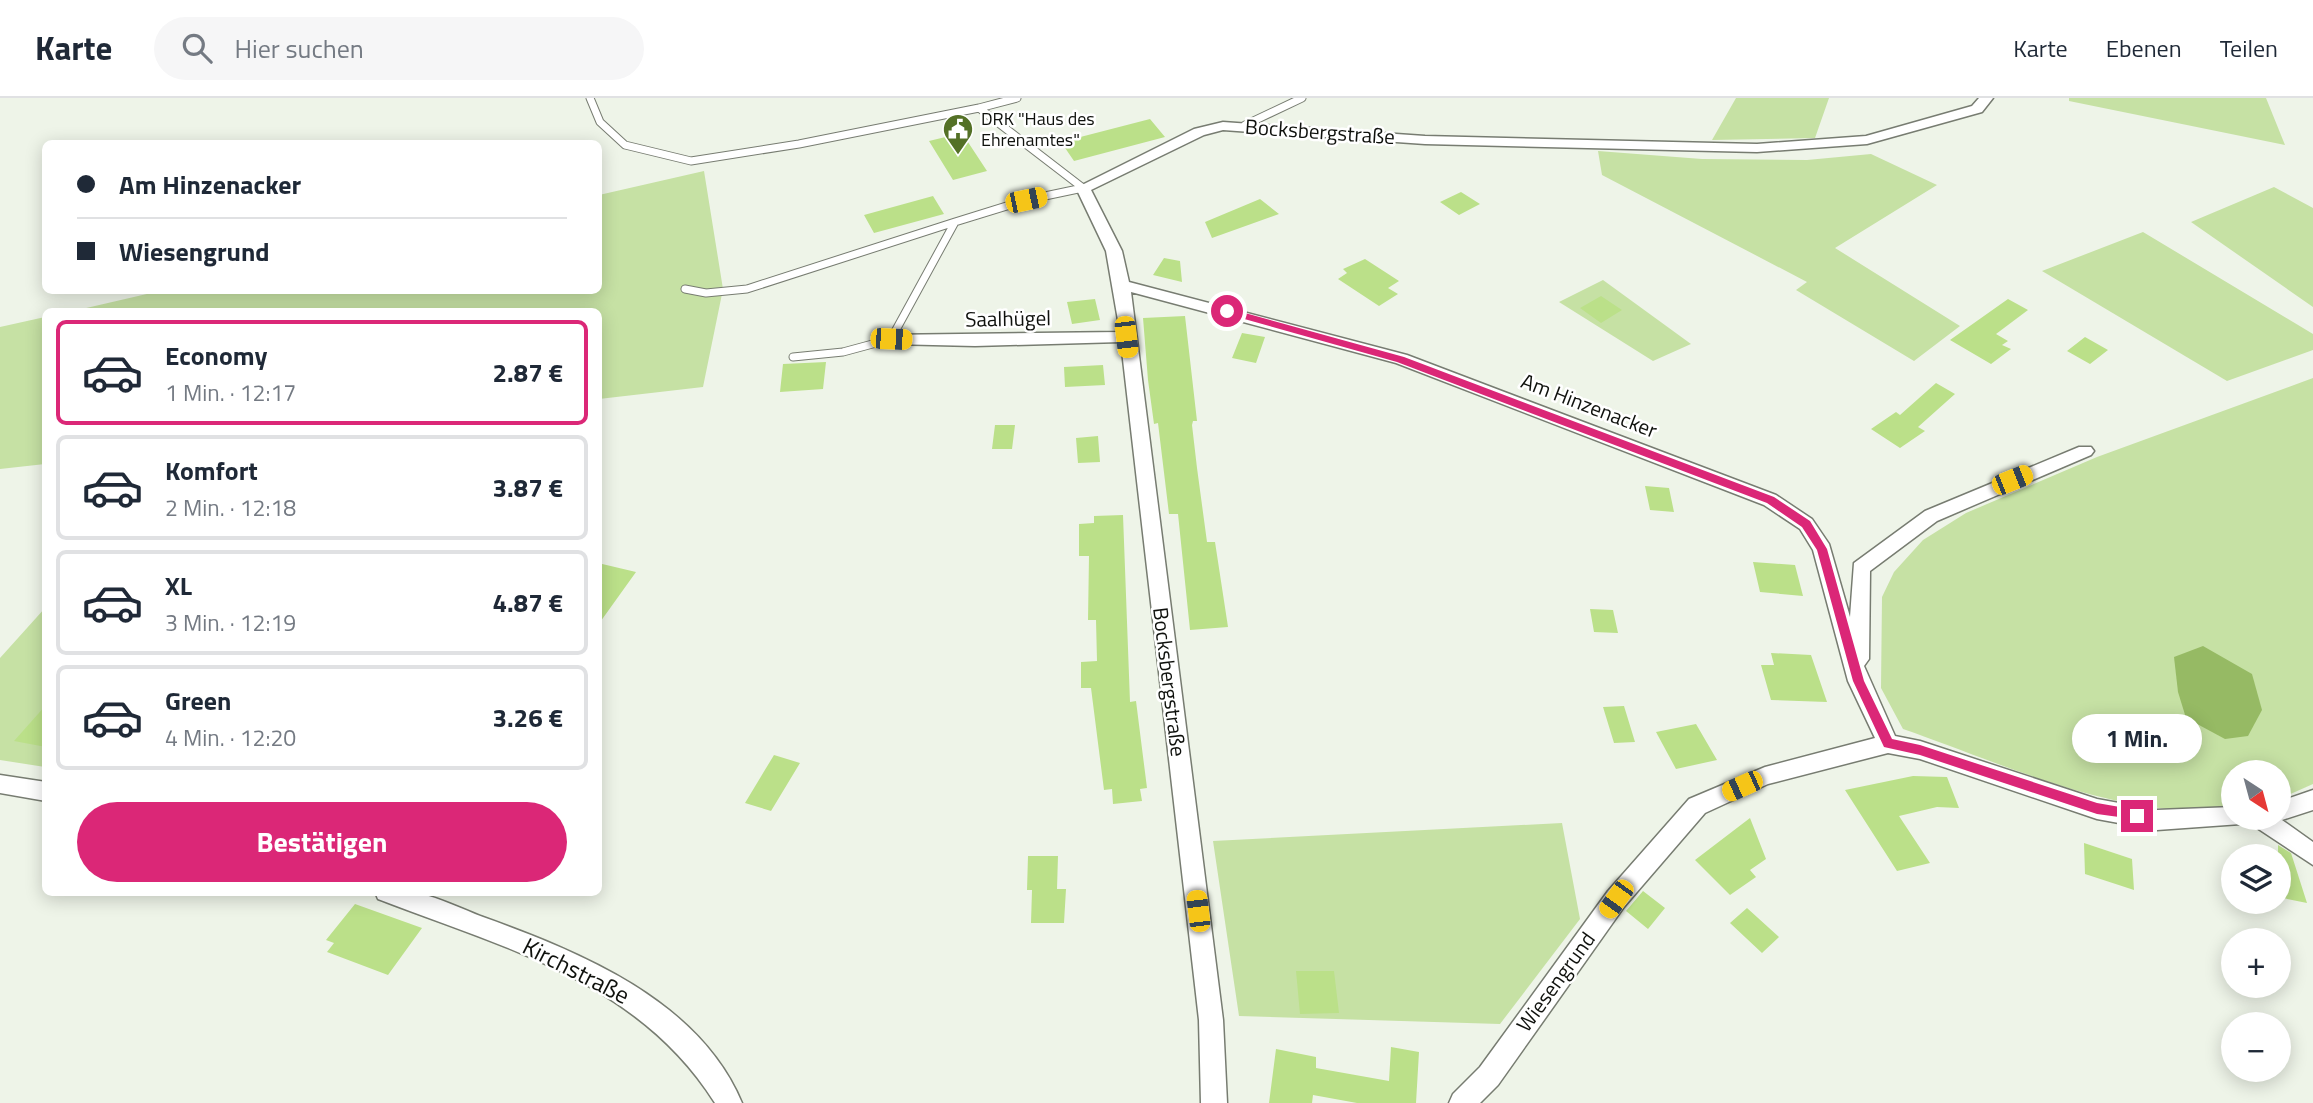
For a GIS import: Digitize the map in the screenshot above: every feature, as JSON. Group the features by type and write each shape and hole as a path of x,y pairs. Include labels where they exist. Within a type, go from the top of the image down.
{"street":[{"name":"Bocksbergstraße","path":"1214,1103 1211,1020 1126,337 1122,285 1114,251 1083,188 1199,132 1223,126 1245,125 1425,140 1757,148 1867,140 1977,109 1986,98"},
{"name":"Am Hinzenacker","path":"1122,285 1401,359 1770,500 1806,524 1822,549 1858,681 1888,744"},
{"name":"Saalhügel","path":"891,339 975,341 1126,337"},
{"path":"1858,681 1861,568 1931,516 2085,451"},
{"name":"Wiesengrund","path":"1462,1103 1489,1076 1616,899 1697,806 1765,776 1888,744 1920,750 2097,808 2157,820 2221,817"},
{"path":"0,784 42,791"},
{"path":"2291,808 2313,800"},
{"path":"2277,830 2313,855"},
{"name":"Kirchstraße","path":"397,896 534,947 609,983 683,1039 729,1103"}],"lane":[{"path":"590,98 600,122 625,145 691,161 799,144 1017,98"},
{"path":"1245,125 1302,98"},
{"path":"979,108 1083,188"},
{"path":"685,289 706,293 747,289 1026,200 1083,188"},
{"path":"793,357 843,352 891,339 955,222"}],"shaded area":[{"path":"1736,98 1829,98 1815,138 1712,140"},
{"path":"2069,98 2266,98 2285,145 2069,101"},
{"path":"1598,151 1702,159 1807,160 1871,154 1937,185 1835,248 1960,326 1914,361 1796,290 1807,282 1602,175"},
{"path":"704,171 723,289 703,387 602,399 602,308 86,308 147,294 602,294 602,194"},
{"path":"2274,187 2313,208 2313,307 2191,222"},
{"path":"2143,232 2313,334 2313,350 2227,381 2042,271"},
{"path":"1603,280 1691,344 1653,361 1559,302"},
{"path":"42,318 42,464 0,469 0,327"},
{"path":"2313,378 2313,784 2291,794 2291,760 2221,760 2221,808 2193,810 2152,807 2066,787 1903,729 1881,688 1882,597 1894,572 1923,540 1966,513 2097,457"},
{"path":"42,611 42,767 0,760 0,658"},
{"path":"2203,646 2252,674 2262,710 2248,736 2225,739 2186,718 2178,692 2174,657"},
{"path":"1562,823 1580,919 1500,1024 1239,1016 1213,841"}],"building":[{"path":"1150,119 1165,137 1074,161 1061,142"},
{"path":"962,133 987,171 953,180 929,141"},
{"path":"1461,192 1480,204 1459,215 1440,202"},
{"path":"933,196 944,214 874,233 864,215"},
{"path":"1260,199 1279,214 1212,238 1205,222"},
{"path":"1164,258 1180,261 1182,282 1153,275"},
{"path":"1365,259 1399,281 1388,288 1398,294 1379,306 1338,279 1347,273 1343,269"},
{"path":"1601,296 1622,310 1601,323 1580,308"},
{"path":"1095,299 1100,320 1072,324 1067,302"},
{"path":"2008,299 2028,310 1996,334 2008,341 2002,345 2011,349 1991,364 1950,340"},
{"path":"1185,316 1197,421 1193,421 1192,425 1207,542 1215,542 1228,627 1190,630 1178,514 1169,514 1158,423 1154,424 1148,380 1143,318"},
{"path":"1242,333 1265,337 1256,363 1232,358"},
{"path":"2085,337 2108,350 2090,364 2067,351"},
{"path":"826,362 823,389 780,392 783,364"},
{"path":"1103,365 1105,385 1065,387 1064,367"},
{"path":"1936,383 1955,394 1918,427 1925,431 1900,448 1871,429 1896,412 1900,415"},
{"path":"995,425 1015,425 1012,449 992,449"},
{"path":"1098,436 1100,462 1078,463 1076,438"},
{"path":"1645,486 1669,488 1674,512 1650,510"},
{"path":"1123,515 1130,702 1136,701 1147,788 1140,789 1142,801 1113,804 1112,789 1104,790 1091,688 1081,688 1081,662 1097,661 1096,620 1088,620 1089,556 1079,556 1079,524 1094,523 1094,516"},
{"path":"1753,562 1795,565 1803,596 1760,592"},
{"path":"602,564 636,572 602,619"},
{"path":"1590,609 1613,610 1618,633 1594,632"},
{"path":"1771,653 1811,655 1827,702 1771,700 1761,665 1774,665"},
{"path":"1624,706 1635,742 1614,743 1603,707"},
{"path":"42,710 42,746 14,741"},
{"path":"1696,724 1717,760 1676,769 1656,732"},
{"path":"774,755 800,763 771,811 745,803"},
{"path":"1913,776 1947,777 1959,808 1937,807 1899,816 1930,863 1897,871 1845,790"},
{"path":"1750,818 1766,859 1750,870 1756,877 1730,895 1695,860"},
{"path":"2084,843 2132,859 2134,890 2085,874"},
{"path":"2291,853 2307,903 2291,900"},
{"path":"1028,856 1058,856 1057,889 1066,889 1064,923 1031,923 1032,890 1027,890"},
{"path":"1643,891 1665,908 1648,929 1626,911"},
{"path":"355,904 422,928 388,975 327,952 334,943 326,940"},
{"path":"1747,908 1779,937 1762,953 1730,923"},
{"path":"1296,971 1334,971 1339,1013 1300,1014"},
{"path":"1391,1047 1419,1052 1416,1103 1357,1103 1313,1095 1312,1103 1269,1103 1276,1049 1316,1057 1316,1068 1389,1081"}],"place":[{"name":"DRK \"Haus des Ehrenamtes\"","path":"958,156"}],"route":[{"path":"1227,311 1401,359 1770,500 1806,524 1822,549 1858,681 1888,744 1920,750 2097,808 2137,816"}]}
